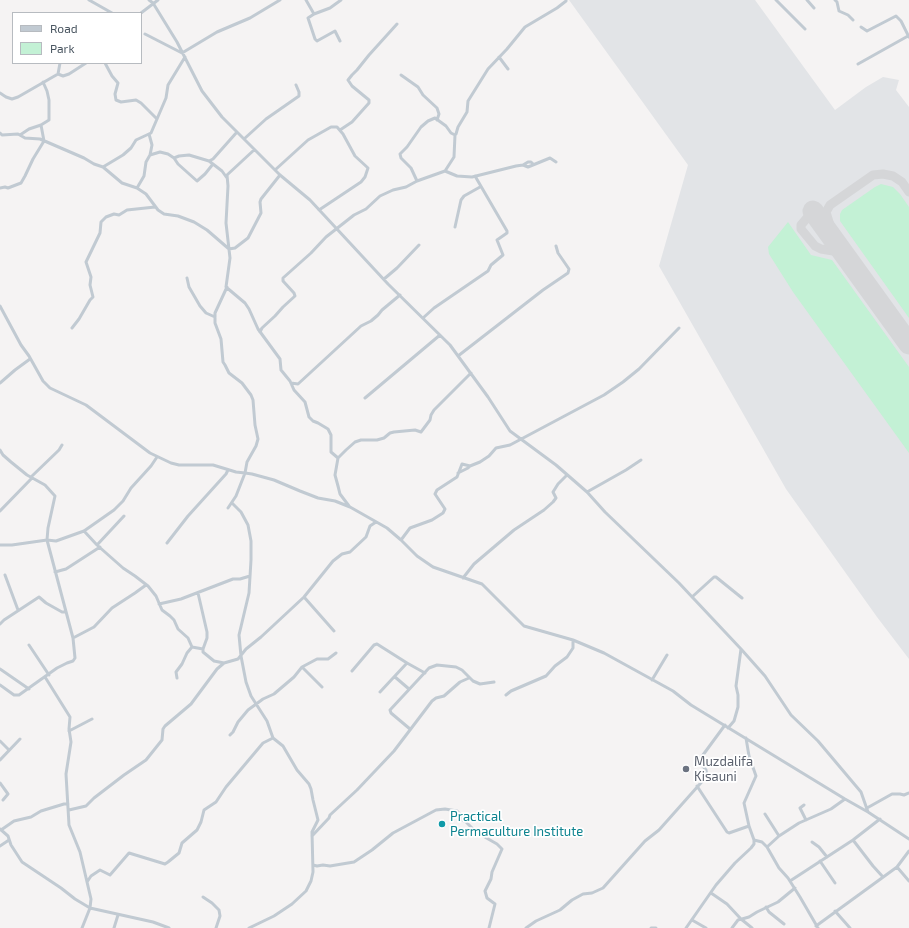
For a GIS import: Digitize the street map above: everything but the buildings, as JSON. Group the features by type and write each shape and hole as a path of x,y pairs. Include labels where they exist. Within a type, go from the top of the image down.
{"street":[{"path":"89,0 110,12"},
{"path":"150,0 177,42 202,91 222,117 280,175 310,200 384,279 450,345 471,373 510,431 587,492 605,512 692,597 741,649 765,676 790,715 818,742 856,784 868,810"},
{"path":"142,12 158,0"},
{"path":"182,53 217,32 250,18 280,0"},
{"path":"306,0 314,14"},
{"path":"340,41 334,31 317,41 308,18 330,8 341,0"},
{"path":"446,172 454,157 455,135 467,112 468,101 488,69 525,27 557,8 566,0"},
{"path":"776,0 806,29"},
{"path":"808,0 814,8"},
{"path":"835,0 839,11 848,15 854,20"},
{"path":"858,64 909,36 901,21 896,16 867,31 861,27"},
{"path":"340,130 352,122 369,102 369,100 352,86 348,80 397,24"},
{"path":"145,34 182,53"},
{"path":"499,57 508,69"},
{"path":"103,167 131,148 136,140 151,133 166,98 168,85 185,58"},
{"path":"58,74 60,64"},
{"path":"0,93 12,99 58,74 63,76 69,74 84,64"},
{"path":"106,64 118,83 115,94 116,100 121,102 136,100 141,103 157,120"},
{"path":"401,75 418,87 437,108 439,114 437,120"},
{"path":"20,135 49,120 48,95 43,82"},
{"path":"244,139 266,119 299,96 296,85"},
{"path":"417,181 410,168 401,158 400,154 407,147 421,127 428,121 435,118 455,135"},
{"path":"0,188 8,188 21,183 33,158 44,141 41,124"},
{"path":"275,170 308,140 331,127 337,127 354,156 368,168 361,182 319,210"},
{"path":"0,132 2,134 18,134 25,138 33,138 44,141 103,167 122,183 137,188 146,194 155,207 164,214 178,216 202,226 229,249 235,248 248,238 260,213 261,199 280,175"},
{"path":"209,161 213,159 237,132"},
{"path":"137,188 144,176 146,162 150,155 152,145 149,134"},
{"path":"228,508 243,480 247,462 256,446 258,439 251,395 229,372 223,362 221,339 215,323 215,313 227,287 226,281 230,258 226,222 228,173 254,150"},
{"path":"150,155 163,152 174,158 178,164 197,181 214,164"},
{"path":"174,158 189,155 209,161 222,171 227,178"},
{"path":"260,332 262,328 295,296 283,281 283,278 311,253 326,237 380,196 392,190 406,187 417,181 446,172 457,176 475,176 523,165 528,162 533,164 550,158 556,162"},
{"path":"423,318 434,308 488,271 491,265 503,256 497,240 507,233 507,231 480,187 475,176"},
{"path":"455,227 461,200 464,196 480,187"},
{"path":"72,328 90,300 93,298 90,285 91,277 86,262 100,233 101,222 106,217 114,214 119,215 127,210 155,207"},
{"path":"384,279 419,246"},
{"path":"458,356 543,290 568,273 569,269 558,253 556,246"},
{"path":"187,278 189,287 200,306 206,313 215,317"},
{"path":"227,287 245,303 260,332 276,352 280,359 281,370 291,382 294,390 305,402 309,417 313,421 328,429 331,435 331,452 338,458"},
{"path":"291,382 298,384 361,326 371,321 400,295"},
{"path":"0,306 21,345 43,381 50,388 86,405 157,456 180,465 212,465 228,470 252,474 274,480 318,498 335,501 350,507 387,528 417,556 433,567 482,584 524,626 573,640 604,653 673,691 691,705 728,728 845,799 868,810 909,839"},
{"path":"458,473 489,456 496,448 510,445 604,395 639,369 679,328"},
{"path":"365,398 440,335"},
{"path":"0,383 30,359"},
{"path":"350,507 340,494 335,475 338,458 355,442 361,440 384,438 390,433 394,432 414,430 421,432 430,420 434,410 471,373"},
{"path":"0,511 59,450 62,445"},
{"path":"0,450 12,462 45,485 55,496 50,515 47,540 73,638 75,658 73,661 67,663 28,689 16,695 0,685"},
{"path":"0,544 12,545 47,540 56,541 84,530 105,517 123,501 131,488 151,466 157,456"},
{"path":"587,492 641,460"},
{"path":"401,540 410,528 432,520 443,513 445,509 435,494 437,490 457,477 462,464 470,466"},
{"path":"167,543 228,470"},
{"path":"463,578 474,564 509,534 554,502 556,498 553,492 558,484 567,475"},
{"path":"232,503 241,512 248,525 251,541 248,601 244,608 239,635 240,656 246,682 251,696 267,721 273,738 283,746 297,770 309,784 318,820 312,836 313,864 311,880 306,891 292,904 274,916 249,928"},
{"path":"55,572 66,568 98,546 124,516"},
{"path":"69,810 86,806 124,775 146,760 162,740 165,726 190,704 217,669 224,663 235,660 261,637 304,597 333,561 342,554 350,552 366,537 370,526 376,522"},
{"path":"84,530 98,546 123,568 146,585 156,596 162,610 174,620 178,629 188,638 192,647"},
{"path":"5,575 18,610"},
{"path":"160,604 171,602 233,579 240,579 250,576"},
{"path":"692,597 714,577 716,577 742,598"},
{"path":"73,638 94,627 112,608 146,585"},
{"path":"198,592 207,638 203,652 214,661 224,663"},
{"path":"0,624 18,610 39,597 46,603 62,612 66,612"},
{"path":"304,597 334,631"},
{"path":"506,695 511,690 546,676 555,666 567,657 573,648 573,640"},
{"path":"352,671 376,644 407,664 425,673"},
{"path":"29,645 49,674"},
{"path":"192,647 203,649"},
{"path":"177,678 176,672 192,647"},
{"path":"728,728 734,721 738,707 736,686 741,649"},
{"path":"230,735 236,728 238,722 256,704 274,694 294,677 302,667 317,659 328,659 336,653"},
{"path":"652,680 667,655"},
{"path":"380,692 407,664"},
{"path":"410,729 391,713 390,710 429,668 437,665 456,667 462,670 469,678 480,684 494,682"},
{"path":"302,667 322,687"},
{"path":"0,669 28,689"},
{"path":"45,677 70,717 69,732 71,742 66,774 71,833 77,844 91,899 90,908 82,928"},
{"path":"395,677 409,689"},
{"path":"312,836 330,815 351,796 394,750 436,698 444,696 460,682 469,678"},
{"path":"69,732 92,719"},
{"path":"526,928 532,923 560,910 572,900 583,894 592,893 603,888 637,849 659,830 708,774 701,764 700,759 725,725"},
{"path":"87,882 91,876 100,870 110,875 129,853 165,864 168,862 179,853 182,842 197,830 204,810 216,802 226,787 263,743 273,738"},
{"path":"686,928 716,885 754,844 754,840 748,826 744,803 756,776 749,756 746,738"},
{"path":"0,760 20,739"},
{"path":"0,741 9,750"},
{"path":"0,783 8,794 3,800"},
{"path":"697,786 727,832 729,833 748,826"},
{"path":"868,810 892,794 904,795 909,793"},
{"path":"768,847 779,836 799,822 831,809 845,799"},
{"path":"68,804 41,811 30,817 14,821 1,829 5,832 22,862 90,908 153,922 169,928"},
{"path":"804,805 800,808 806,820"},
{"path":"313,864 317,866 330,866 354,862 372,850 392,833 436,810 445,809 457,811 462,820 476,832 497,844 502,849 492,872 492,879 485,890 487,898 495,904 489,928"},
{"path":"765,814 773,824 779,836"},
{"path":"790,881 853,840 880,819"},
{"path":"0,846 9,840"},
{"path":"754,840 762,842 768,847 779,868 795,888 817,927 835,911 897,867 909,851"},
{"path":"853,840 882,877"},
{"path":"812,842 819,847 827,857"},
{"path":"820,861 836,883"},
{"path":"897,867 908,876 909,881"},
{"path":"732,928 738,920 749,918 778,902 795,888"},
{"path":"711,894 727,904 752,928"},
{"path":"203,897 219,910 220,916 216,928"},
{"path":"766,908 784,924"},
{"path":"835,911 850,928"},
{"path":"114,928 118,915"},
{"path":"692,920 706,928"},
{"path":"651,928 656,928"}],"shaded area":[{"path":"569,0 755,0 835,110 866,87 883,77 899,80 896,90 909,107 909,659 877,617 786,489 659,266 688,165"}],"green space":[{"path":"881,184 893,187 909,207 909,318 840,221 840,214 842,210"},
{"path":"788,222 811,255 832,260 909,367 909,453 793,292 769,254 768,247"}],"taxiway":[{"path":"829,222 826,212 830,205 873,175 883,174 893,176 902,182 909,192"},
{"path":"833,239 829,222 819,215 813,215 807,218 801,225 801,229 815,246 821,249 839,252 846,257"}],"runway":[{"path":"813,211 909,344"}],"place":[{"name":"Muzdalifa Kisauni","path":"686,769"},
{"name":"Practical Permaculture Institute","path":"442,824"}]}
